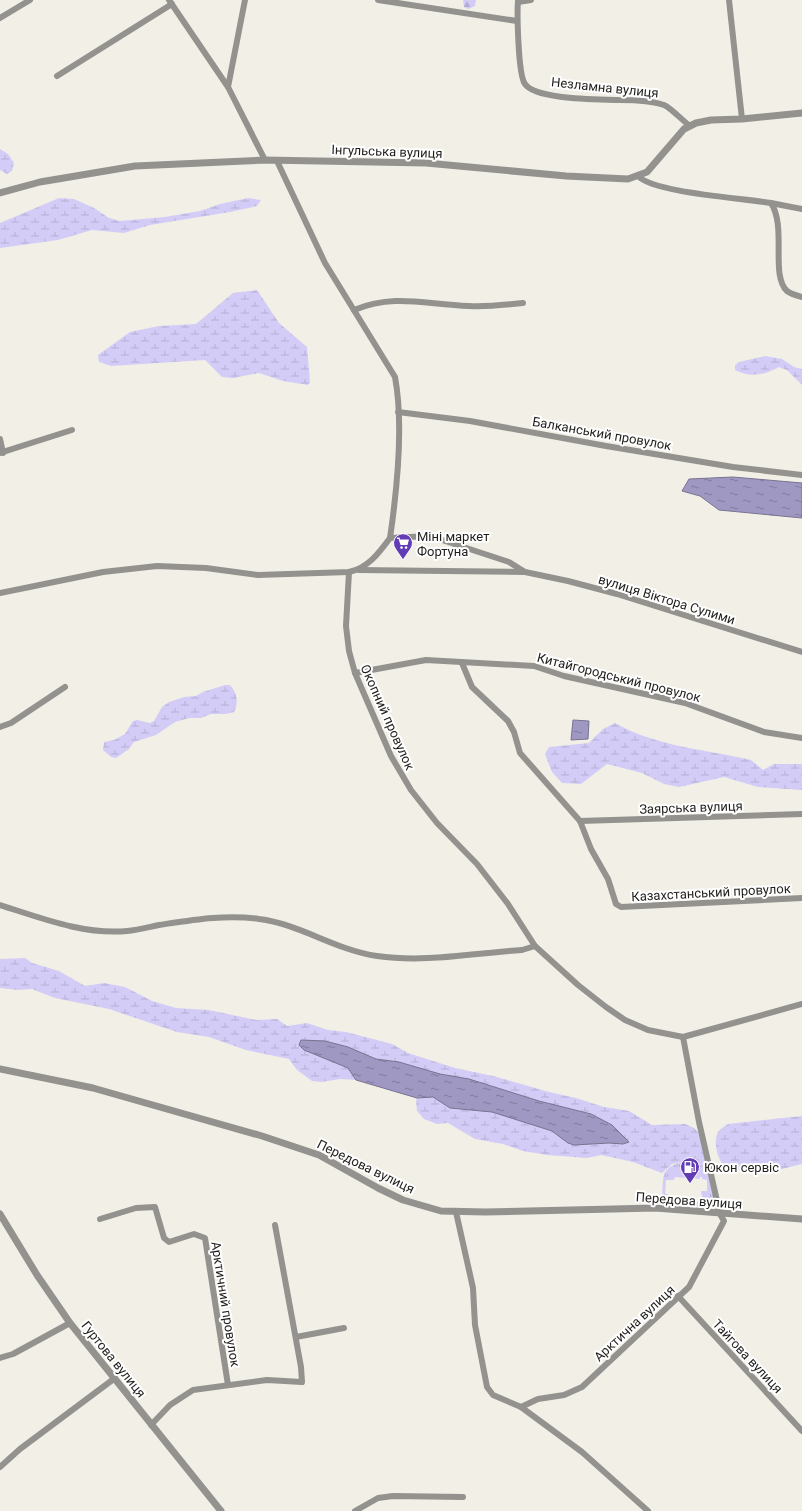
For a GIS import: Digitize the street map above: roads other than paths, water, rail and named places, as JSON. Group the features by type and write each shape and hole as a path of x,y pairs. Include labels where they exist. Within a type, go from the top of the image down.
{"street":[{"path":"0,18 30,0"},
{"path":"228,87 245,0"},
{"path":"378,0 517,21"},
{"path":"518,1 531,0"},
{"path":"729,0 742,119"},
{"name":"Незламна вулиця","path":"518,1 517,21 522,78 529,88 550,95 580,99 643,101 665,106 690,126"},
{"path":"57,76 170,2 228,87 265,160"},
{"path":"802,113 742,119 710,120 690,126 676,137 647,172 638,176 643,181 662,188 771,203 802,209"},
{"name":"Інгульська вулиця","path":"0,193 40,182 128,167 265,160 426,163 614,179 638,176"},
{"path":"277,161 325,262 395,377 398,395 398,412 395,503 390,538"},
{"path":"771,203 775,209 778,222 780,244 779,276 788,291 802,297"},
{"path":"354,310 371,303 388,300 468,306 497,306 523,303"},
{"name":"Балканський провулок","path":"398,412 470,421 733,467 802,475"},
{"path":"0,439 2,453 72,430"},
{"name":"вулиця Віктора Сулими","path":"359,570 376,556 390,538 429,536 509,562 525,572"},
{"name":"вулиця Віктора Сулими","path":"0,593 103,572 157,566 206,568 258,575 349,572 359,570 525,572 568,581 617,594 802,652"},
{"name":"Окопний провулок","path":"349,572 346,626 349,651 355,673 400,773 437,823 477,864 508,904 535,946 578,985 625,1020 648,1030 683,1037"},
{"name":"Китайгородський провулок","path":"355,673 426,660 543,668 564,676 685,703 764,732 802,738"},
{"path":"462,663 472,687 508,721 514,732 520,753 580,821"},
{"path":"0,728 65,687"},
{"name":"Заярська вулиця","path":"580,821 802,814"},
{"name":"Казахстанський провулок","path":"580,821 591,849 608,879 616,904 621,907 802,898"},
{"path":"0,905 61,924 106,932 128,931 214,917 258,919 300,929 325,940 376,956 417,959 522,950 535,946"},
{"path":"720,1214 699,1122 683,1037 802,1004"},
{"name":"Передова вулиця","path":"0,1069 93,1088 262,1136 320,1155 378,1188 403,1200 424,1207 456,1212 655,1208 802,1219"},
{"name":"Арктичний провулок","path":"100,1219 136,1208 155,1206 164,1238 169,1242 194,1234 205,1238 228,1386"},
{"path":"456,1212 474,1288 475,1325 487,1387 493,1395 521,1407 582,1452 648,1511"},
{"name":"Гуртова вулиця","path":"0,1214 37,1275 70,1323 221,1511"},
{"name":"Арктична вулиця","path":"521,1407 538,1399 564,1395 582,1387 689,1287 706,1258 724,1221 720,1214"},
{"name":"Арктичний провулок","path":"151,1425 170,1405 193,1390 267,1380 302,1382 296,1337 275,1225"},
{"name":"Тайгова вулиця","path":"678,1296 802,1431"},
{"path":"0,1358 13,1354 70,1323"},
{"path":"296,1337 344,1328"},
{"path":"0,1467 20,1449 115,1378"},
{"path":"355,1511 378,1498 393,1496 463,1496"}],"water":[{"path":"733,477 802,483 802,518 719,510 700,496 682,491 689,479"},
{"path":"573,720 589,721 588,739 571,740"},
{"path":"301,1040 325,1041 348,1047 376,1059 399,1062 440,1074 469,1079 539,1101 591,1114 612,1125 629,1142 623,1144 609,1143 574,1145 568,1143 552,1131 492,1112 450,1108 433,1097 417,1098 356,1080 348,1068 304,1050 299,1045"}],"place":[{"name":"Міні маркет Фортуна","path":"403,560"},
{"name":"Юкон сервіс","path":"690,1184"}]}
